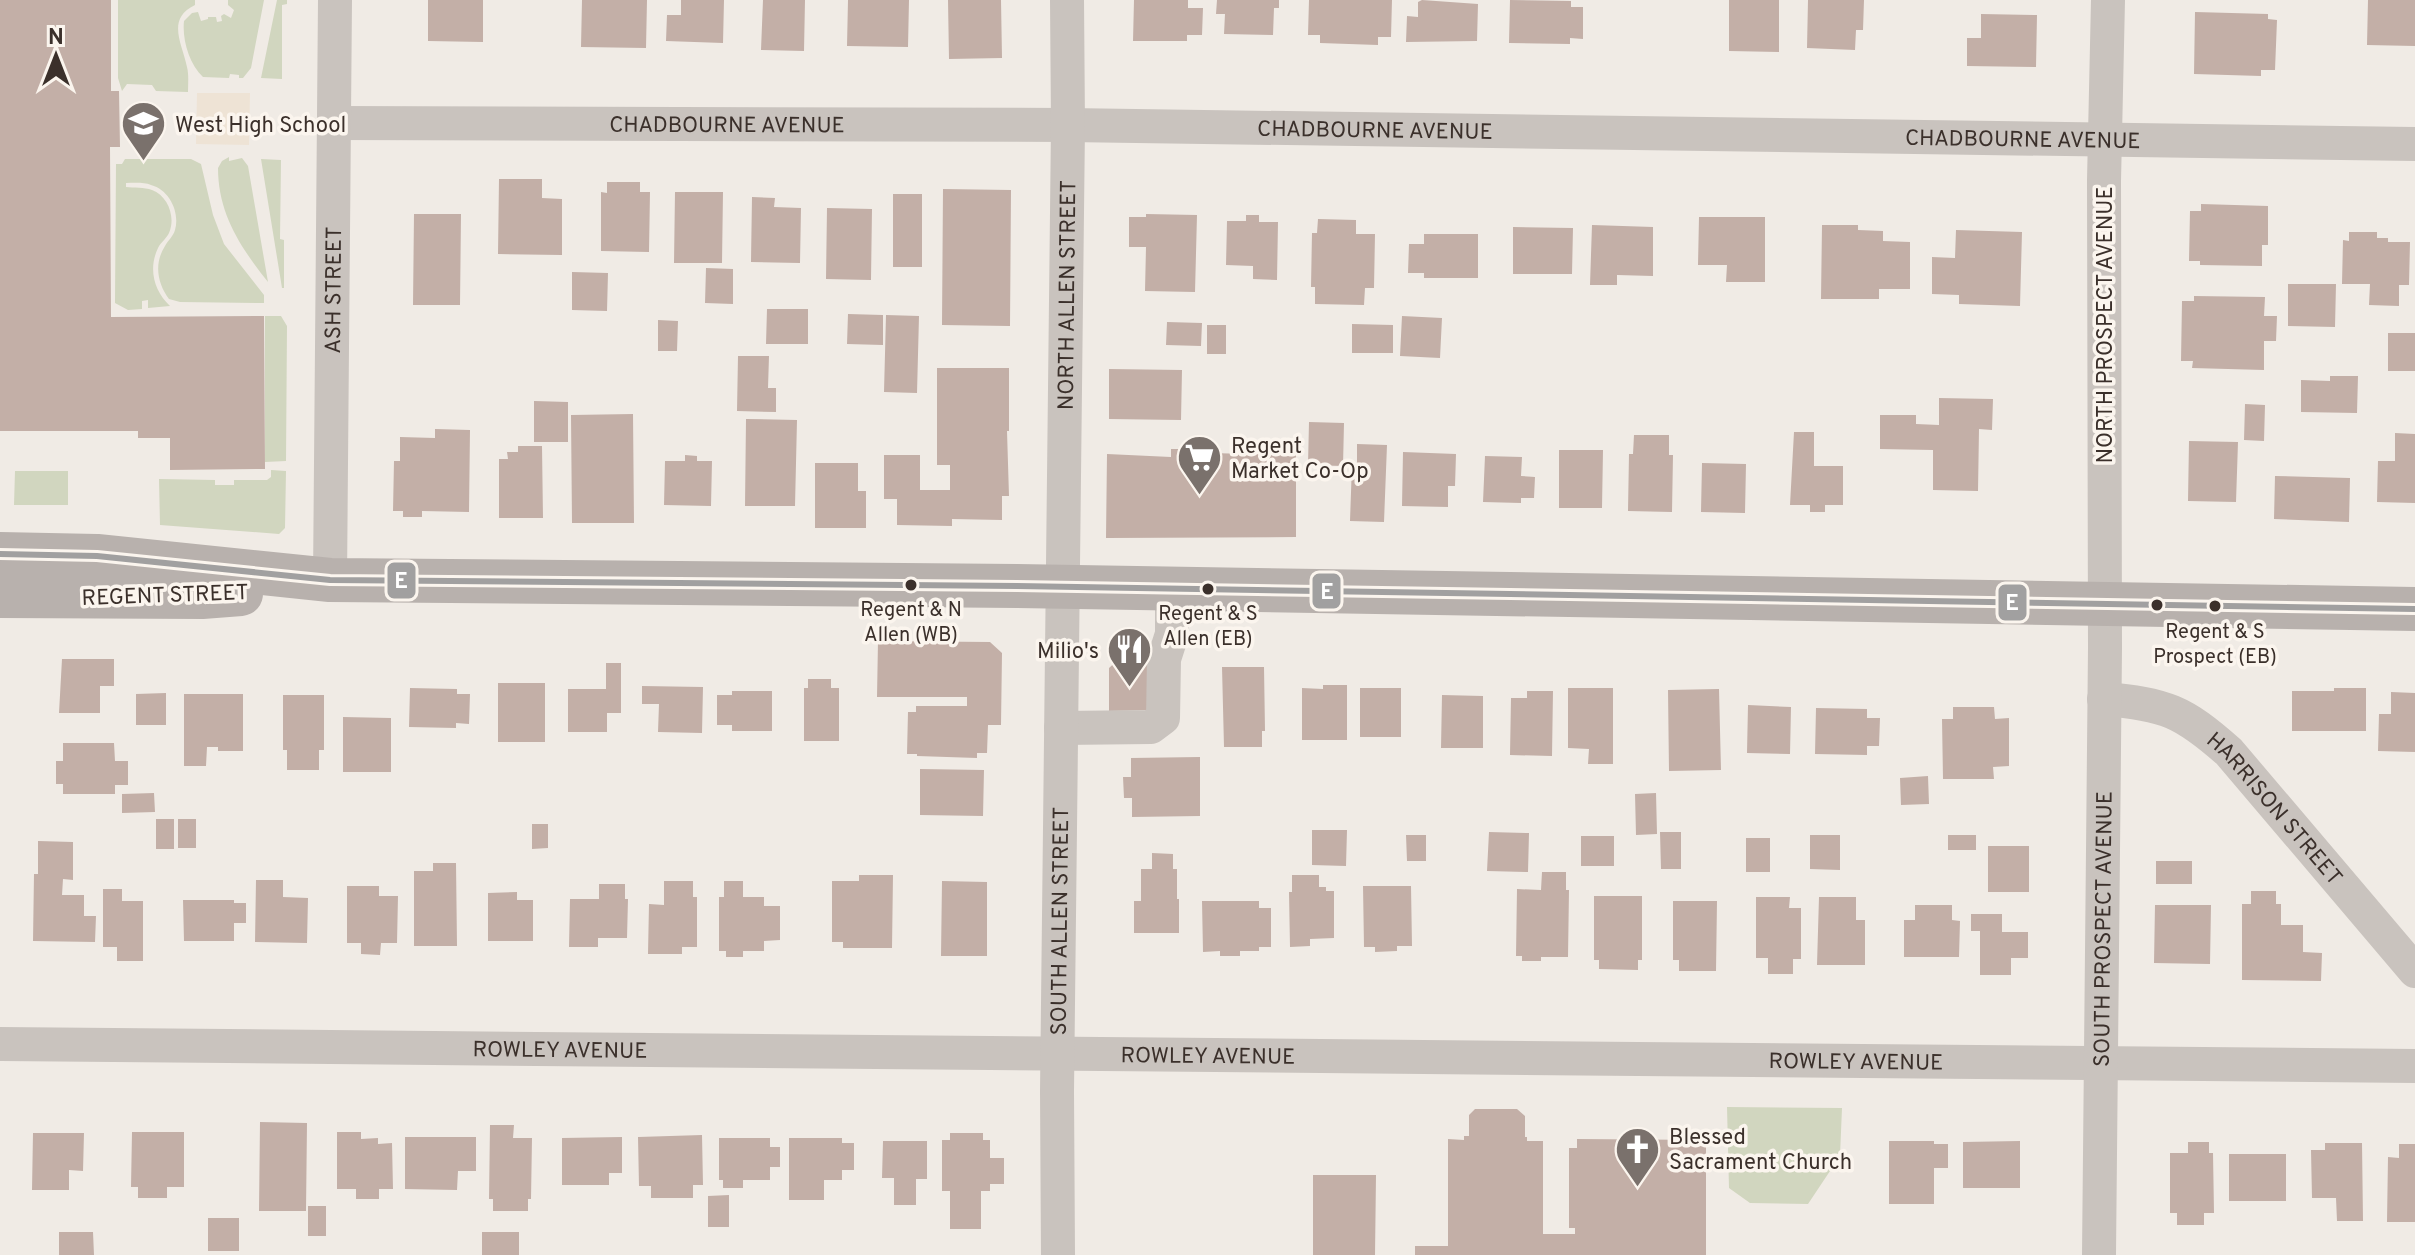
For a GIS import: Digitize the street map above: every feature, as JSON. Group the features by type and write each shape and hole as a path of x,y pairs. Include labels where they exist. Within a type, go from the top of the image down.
{"main road":[{"name":"REGENT STREET","path":"0,554 97,556 330,580 2415,609"},
{"name":"REGENT STREET","path":"0,596 202,597 330,580"}],"street":[{"name":"ASH STREET","path":"330,580 335,0"},
{"name":"NORTH ALLEN STREET","path":"1064,588 1067,0"},
{"name":"NORTH PROSPECT AVENUE","path":"2105,603 2108,0"},
{"name":"CHADBOURNE AVENUE","path":"335,123 1068,125 2415,144"},
{"name":"SOUTH ALLEN STREET","path":"1058,1255 1064,588"},
{"path":"1061,728 1151,727 1163,718 1164,659 1172,634 1172,590"},
{"name":"SOUTH PROSPECT AVENUE","path":"2099,1255 2105,603"},
{"name":"HARRISON STREET","path":"2104,699 2160,705 2175,710 2203,729 2229,752 2415,971"},
{"name":"ROWLEY AVENUE","path":"0,1044 2415,1066"}],"green space":[{"path":"118,0 195,0 195,5 186,11 178,24 188,70 188,92 156,91 152,85 127,84 122,91 118,78"},
{"path":"228,0 264,0 251,68 243,78 230,74 229,78 203,77 188,51 184,21 192,13 198,12 201,21 216,17 217,22 222,21 224,14 231,18 234,10 228,5"},
{"path":"277,0 287,0 287,4 282,5 282,79 261,78"},
{"path":"229,157 229,161 242,158 248,166 268,282 240,243 222,200 218,168"},
{"path":"125,159 191,159 201,164 213,215 224,244 264,295 264,303 180,302 169,299 160,280 158,266 175,230 175,210 168,197 158,188 148,184 126,183 126,187 146,188 158,193 171,214 171,227 158,248 153,264 157,287 170,306 148,308 148,300 142,301 142,309 128,310 115,303 116,164 122,164"},
{"path":"261,159 281,160 280,239 284,240 284,288 282,288"},
{"path":"265,316 281,316 287,326 286,461 265,462"},
{"path":"271,470 286,471 285,528 279,534 160,525 159,479 215,480 215,485 234,485 234,480 267,480 271,477"},
{"path":"15,471 68,471 68,505 14,505"},
{"path":"1727,1107 1842,1108 1840,1156 1808,1204 1750,1203 1729,1188"}],"shaded area":[{"path":"197,93 250,93 249,145 196,144"}],"building":[{"name":"West High School","path":"0,0 111,0 111,91 119,91 120,147 110,147 111,317 264,316 265,469 170,470 170,438 138,438 138,431 0,431"},
{"path":"428,0 483,0 483,42 428,41"},
{"path":"582,0 647,0 646,48 581,47"},
{"path":"681,0 724,0 723,43 666,41 667,15 681,15"},
{"path":"763,0 805,0 804,51 761,50"},
{"path":"848,0 909,0 908,47 847,46"},
{"path":"948,0 1001,0 1002,58 949,59"},
{"path":"1134,0 1188,0 1188,8 1203,8 1202,35 1187,35 1187,41 1133,41"},
{"path":"1217,0 1279,0 1279,8 1274,8 1273,35 1224,34 1225,14 1216,14"},
{"path":"1309,0 1392,0 1391,37 1378,37 1378,45 1320,43 1320,35 1308,35"},
{"path":"1510,0 1571,1 1571,7 1583,7 1583,39 1570,38 1570,44 1509,43"},
{"path":"1729,0 1779,0 1779,52 1729,51"},
{"path":"1808,0 1864,0 1863,30 1856,30 1855,50 1807,48"},
{"path":"2368,0 2415,0 2415,46 2367,45"},
{"path":"1418,2 1478,4 1477,41 1406,42 1407,16 1418,17"},
{"path":"2195,12 2268,14 2268,19 2277,20 2275,70 2261,70 2261,76 2194,74"},
{"path":"1981,14 2037,15 2036,67 1967,66 1967,38 1981,38"},
{"path":"499,179 542,179 542,198 562,199 562,255 498,254"},
{"path":"607,182 640,182 640,192 650,192 649,252 601,251 601,192 607,193"},
{"path":"943,189 1011,190 1010,326 942,325"},
{"path":"675,192 723,192 722,263 674,263"},
{"path":"893,194 922,194 922,267 893,267"},
{"path":"752,197 775,198 774,207 801,208 800,263 751,262"},
{"path":"2201,204 2268,206 2268,245 2262,245 2262,266 2200,265 2200,261 2189,261 2190,211 2201,211"},
{"path":"827,208 872,209 871,280 826,279"},
{"path":"414,214 461,214 460,305 413,305"},
{"path":"1146,214 1197,215 1195,292 1145,291 1146,247 1129,247 1129,217 1146,217"},
{"path":"1246,215 1259,215 1259,222 1278,222 1277,280 1253,279 1253,266 1226,265 1227,221 1246,221"},
{"path":"1699,217 1765,217 1765,282 1726,282 1727,265 1698,265"},
{"path":"1318,219 1356,220 1356,234 1375,234 1374,288 1365,288 1364,305 1315,304 1315,287 1311,287 1312,233 1317,233"},
{"path":"1592,225 1653,227 1653,276 1617,275 1617,285 1590,285"},
{"path":"1822,225 1858,225 1858,230 1883,231 1883,241 1910,242 1910,289 1879,289 1879,299 1821,299"},
{"path":"1513,227 1573,228 1572,274 1513,274"},
{"path":"1956,230 2022,232 2020,306 1959,304 1959,295 1932,294 1932,257 1955,258"},
{"path":"2349,232 2377,232 2377,238 2388,238 2388,242 2410,242 2409,285 2399,285 2399,306 2369,305 2370,284 2342,284 2343,240 2349,241"},
{"path":"1424,234 1478,234 1478,278 1424,278 1424,273 1408,273 1409,244 1424,244"},
{"path":"706,268 733,269 733,304 705,303"},
{"path":"572,272 608,273 607,311 572,310"},
{"path":"2288,284 2336,284 2335,327 2288,326"},
{"path":"2194,296 2265,297 2264,316 2277,316 2276,341 2264,341 2264,370 2192,368 2193,361 2181,361 2182,301 2194,301"},
{"path":"767,309 808,309 808,344 766,344"},
{"path":"848,314 883,315 883,345 847,344"},
{"path":"886,315 919,316 917,393 884,392"},
{"path":"1402,316 1442,318 1440,358 1400,356"},
{"path":"658,320 678,321 677,351 658,351"},
{"path":"1167,322 1202,323 1201,346 1166,345"},
{"path":"1352,324 1393,325 1393,353 1352,353"},
{"path":"1207,325 1226,325 1226,354 1207,354"},
{"path":"2388,333 2415,333 2415,371 2388,371"},
{"path":"738,356 769,356 768,388 776,388 776,412 737,411"},
{"path":"937,368 1009,368 1009,496 1002,496 1002,520 952,519 952,526 897,525 897,499 884,499 884,455 920,455 920,490 950,490 950,465 937,465"},
{"path":"1109,369 1182,370 1181,420 1109,419"},
{"path":"2330,376 2358,376 2357,413 2301,412 2301,380 2330,381"},
{"path":"1939,398 1993,399 1992,430 1979,429 1978,491 1933,490 1933,450 1880,449 1880,415 1916,415 1916,424 1939,425"},
{"path":"534,401 568,402 568,442 534,442"},
{"path":"2245,404 2265,405 2264,441 2244,440"},
{"path":"633,414 634,523 572,523 571,415"},
{"path":"746,419 797,420 795,506 745,506"},
{"path":"1309,422 1344,423 1343,466 1308,465"},
{"path":"435,429 470,430 469,512 422,511 422,517 403,517 403,511 393,511 394,461 400,461 400,437 435,438"},
{"path":"1794,432 1814,432 1814,466 1843,466 1843,505 1825,505 1825,512 1810,512 1810,505 1790,505"},
{"path":"2395,433 2415,434 2415,503 2377,502 2378,461 2395,461"},
{"path":"1634,435 1669,435 1669,455 1673,455 1672,512 1628,511 1629,454 1633,454"},
{"path":"2189,441 2238,442 2236,502 2188,501"},
{"path":"1357,444 1387,445 1384,522 1350,521 1352,464 1357,464"},
{"path":"1249,445 1296,445 1296,537 1106,538 1107,454 1171,457 1171,449 1210,449 1210,453 1249,454"},
{"path":"518,446 542,446 543,518 499,518 499,459 508,459 507,452 518,452"},
{"path":"1559,450 1603,450 1602,508 1559,508"},
{"path":"1403,452 1456,454 1455,486 1448,486 1448,507 1402,506"},
{"path":"685,455 697,456 697,461 712,461 711,506 664,505 665,461 685,461"},
{"path":"1485,456 1522,457 1521,476 1535,477 1534,498 1521,498 1521,503 1483,502"},
{"path":"815,463 858,463 858,491 866,491 866,528 815,528"},
{"path":"1702,463 1746,464 1745,513 1701,512"},
{"path":"2275,476 2350,478 2349,522 2274,519"},
{"path":"878,641 990,642 1002,653 1001,725 988,725 987,753 977,753 977,758 907,754 908,712 916,712 916,706 967,706 967,697 877,697"},
{"name":"Milio's","path":"1131,648 1151,668 1151,710 1109,711 1109,668"},
{"path":"62,659 114,659 114,686 100,686 100,713 59,713"},
{"path":"606,663 621,663 621,713 607,713 607,732 568,732 568,689 606,689"},
{"path":"1222,667 1264,667 1265,731 1262,731 1262,747 1224,747"},
{"path":"808,679 831,679 831,688 839,688 839,741 804,741 804,688 808,688"},
{"path":"498,683 545,683 545,742 498,742"},
{"path":"1323,685 1347,685 1347,740 1302,740 1302,688 1323,689"},
{"path":"642,686 703,687 702,733 658,732 659,704 642,704"},
{"path":"410,688 457,689 457,694 470,694 469,724 456,723 456,728 409,727"},
{"path":"1360,688 1401,688 1401,737 1360,737"},
{"path":"1568,688 1613,688 1613,764 1588,764 1589,749 1568,748"},
{"path":"2334,688 2366,688 2366,731 2292,731 2292,691 2334,691"},
{"path":"1719,689 1721,770 1669,771 1668,690"},
{"path":"732,691 772,691 772,731 732,731 732,725 717,725 717,695 732,695"},
{"path":"1527,691 1553,691 1552,756 1510,755 1511,698 1527,698"},
{"path":"2391,692 2415,693 2415,752 2378,751 2379,714 2391,714"},
{"path":"166,693 166,725 136,725 136,694"},
{"path":"184,694 243,694 243,751 218,751 218,747 207,747 206,766 184,766"},
{"path":"283,695 324,695 324,750 319,750 319,770 287,770 287,750 283,750"},
{"path":"1442,695 1483,696 1483,748 1441,748"},
{"path":"1748,705 1791,707 1790,754 1747,753"},
{"path":"1953,707 1994,707 1995,719 2009,718 2009,766 1993,767 1994,779 1943,779 1942,719 1953,719"},
{"path":"1816,708 1867,709 1867,718 1880,718 1879,746 1867,746 1867,755 1815,754"},
{"path":"343,717 391,718 391,772 343,772"},
{"path":"63,743 114,743 115,761 128,761 128,785 115,785 115,794 63,794 63,784 56,784 56,761 63,761"},
{"path":"1200,757 1200,816 1132,817 1132,798 1124,798 1123,777 1131,777 1131,758"},
{"path":"920,769 984,770 983,816 920,815"},
{"path":"1928,776 1929,804 1901,805 1900,778"},
{"path":"154,793 155,812 122,813 122,794"},
{"path":"1656,793 1657,834 1636,835 1635,794"},
{"path":"156,819 174,819 174,849 156,849"},
{"path":"178,819 196,819 196,848 178,848"},
{"path":"532,824 548,824 548,848 532,849"},
{"path":"1312,830 1347,830 1346,866 1312,865"},
{"path":"1489,832 1529,833 1528,872 1487,871"},
{"path":"1660,832 1681,832 1681,869 1661,869"},
{"path":"1406,835 1426,835 1426,861 1407,861"},
{"path":"1810,835 1840,835 1840,870 1810,869"},
{"path":"1948,835 1976,835 1976,850 1948,850"},
{"path":"1581,836 1614,836 1614,866 1581,866"},
{"path":"1746,838 1770,838 1770,872 1746,872"},
{"path":"38,841 73,842 73,880 63,879 62,895 84,895 84,916 96,916 95,942 33,941"},
{"path":"1988,846 2029,846 2029,892 1988,892"},
{"path":"1152,853 1173,854 1173,869 1177,869 1179,933 1134,933 1134,901 1141,901 1141,869 1152,869"},
{"path":"2156,861 2192,861 2192,884 2156,884"},
{"path":"433,863 456,863 457,946 414,946 414,871 433,871"},
{"path":"1542,872 1566,872 1566,890 1569,890 1568,957 1522,961 1522,956 1516,956 1517,889 1541,890"},
{"path":"859,875 893,875 892,948 843,948 843,942 832,942 832,881 859,881"},
{"path":"1292,875 1319,875 1319,887 1334,891 1334,938 1310,939 1310,946 1290,947 1289,892 1292,892"},
{"path":"256,880 283,880 283,897 308,898 307,943 255,942"},
{"path":"664,881 693,881 693,897 697,897 697,947 682,947 682,954 648,954 649,904 664,905"},
{"path":"724,881 743,881 743,897 764,897 764,906 780,906 780,940 764,941 764,951 743,951 743,957 726,957 726,951 719,951 719,897 724,897"},
{"path":"942,881 987,882 987,956 941,956"},
{"path":"599,884 625,884 625,899 628,899 627,938 598,938 598,947 569,947 570,899 599,899"},
{"path":"347,886 379,886 379,896 398,896 397,943 381,943 380,955 361,954 361,943 347,943"},
{"path":"1363,886 1411,886 1412,946 1397,946 1397,951 1375,952 1375,947 1364,947"},
{"path":"103,889 122,889 122,901 143,901 143,961 117,961 117,947 103,947"},
{"path":"2251,891 2276,891 2276,904 2281,904 2281,925 2303,925 2303,952 2322,953 2321,981 2242,980 2242,904 2251,904"},
{"path":"517,892 517,900 533,900 533,941 488,941 488,893"},
{"path":"1594,896 1642,896 1642,960 1638,960 1638,970 1599,969 1599,960 1594,960"},
{"path":"1756,897 1790,897 1789,908 1801,908 1801,959 1793,959 1793,974 1768,974 1768,958 1756,958"},
{"path":"1819,897 1856,897 1856,920 1865,920 1865,965 1817,965"},
{"path":"183,900 234,900 234,903 246,903 246,923 234,923 234,941 184,941"},
{"path":"1202,901 1259,901 1259,908 1271,908 1271,947 1259,947 1259,951 1240,951 1240,956 1220,956 1220,951 1203,952"},
{"path":"1673,901 1717,901 1716,971 1679,971 1679,960 1673,960"},
{"path":"1915,905 1952,905 1952,920 1960,921 1959,957 1904,957 1904,920 1915,920"},
{"path":"2155,905 2211,905 2210,964 2154,963"},
{"path":"1971,914 2002,914 2002,932 2028,932 2028,958 2011,958 2011,975 1980,975 1980,931 1971,931"},
{"name":"Blessed Sacrament Church","path":"1475,1109 1517,1109 1525,1116 1527,1141 1543,1141 1543,1234 1575,1234 1575,1228 1569,1228 1569,1148 1577,1148 1577,1139 1706,1140 1706,1255 1415,1255 1415,1246 1448,1246 1448,1139 1464,1140 1464,1136 1469,1136 1469,1115"},
{"path":"260,1122 307,1123 306,1211 259,1211"},
{"path":"490,1125 514,1125 513,1138 532,1138 528,1211 493,1211 493,1199 489,1199"},
{"path":"132,1132 184,1132 184,1187 167,1187 167,1198 138,1198 138,1187 131,1187"},
{"path":"337,1132 361,1132 361,1139 378,1138 378,1144 392,1143 393,1189 379,1189 379,1199 356,1199 356,1189 337,1189"},
{"path":"33,1133 84,1133 83,1171 69,1170 69,1190 32,1190"},
{"path":"950,1133 983,1133 983,1140 990,1140 990,1158 1004,1158 1004,1184 990,1184 990,1191 981,1191 981,1229 950,1229 950,1191 942,1191 942,1140 950,1140"},
{"path":"702,1135 703,1185 693,1185 693,1198 651,1198 651,1186 639,1186 638,1137"},
{"path":"405,1137 476,1137 476,1171 458,1171 457,1190 405,1189"},
{"path":"622,1137 622,1173 609,1173 609,1185 562,1185 562,1138"},
{"path":"719,1138 770,1138 770,1147 780,1147 780,1167 770,1167 770,1180 743,1180 743,1188 723,1188 723,1180 719,1180"},
{"path":"789,1138 842,1138 842,1143 854,1143 854,1170 842,1170 842,1180 824,1180 824,1200 789,1200"},
{"path":"883,1141 927,1141 927,1179 916,1179 916,1205 894,1205 894,1178 882,1178"},
{"path":"1889,1141 1948,1144 1948,1168 1934,1168 1934,1204 1889,1204"},
{"path":"2020,1141 2020,1188 1963,1188 1963,1142"},
{"path":"2188,1142 2209,1142 2209,1153 2213,1153 2214,1213 2204,1213 2204,1225 2177,1225 2177,1213 2170,1213 2170,1153 2188,1153"},
{"path":"2325,1143 2362,1143 2363,1221 2337,1221 2336,1198 2312,1198 2311,1150 2325,1150"},
{"path":"2399,1144 2415,1144 2415,1222 2387,1222 2388,1157 2399,1158"},
{"path":"2229,1154 2286,1154 2286,1201 2229,1201"},
{"path":"1313,1175 1376,1175 1375,1255 1313,1255"},
{"path":"729,1195 729,1227 708,1227 708,1196"},
{"path":"308,1206 326,1206 326,1236 308,1236"},
{"path":"208,1218 239,1218 239,1251 208,1251"},
{"path":"59,1232 93,1232 94,1255 59,1255"},
{"path":"482,1232 519,1232 519,1255 482,1255"}],"transit line":[{"name":"E","path":"0,554 97,556 330,580 1017,586 2415,609"}],"place":[{"name":"West High School","path":"144,163"},
{"name":"Regent Market Co-Op","path":"1200,497"},
{"name":"Regent & N Allen (WB)","path":"911,585"},
{"name":"Regent & S Allen (EB)","path":"1208,589"},
{"name":"Regent & S Prospect (EB)","path":"2215,606"},
{"name":"Milio's","path":"1130,689"},
{"name":"Blessed Sacrament Church","path":"1638,1188"}]}
